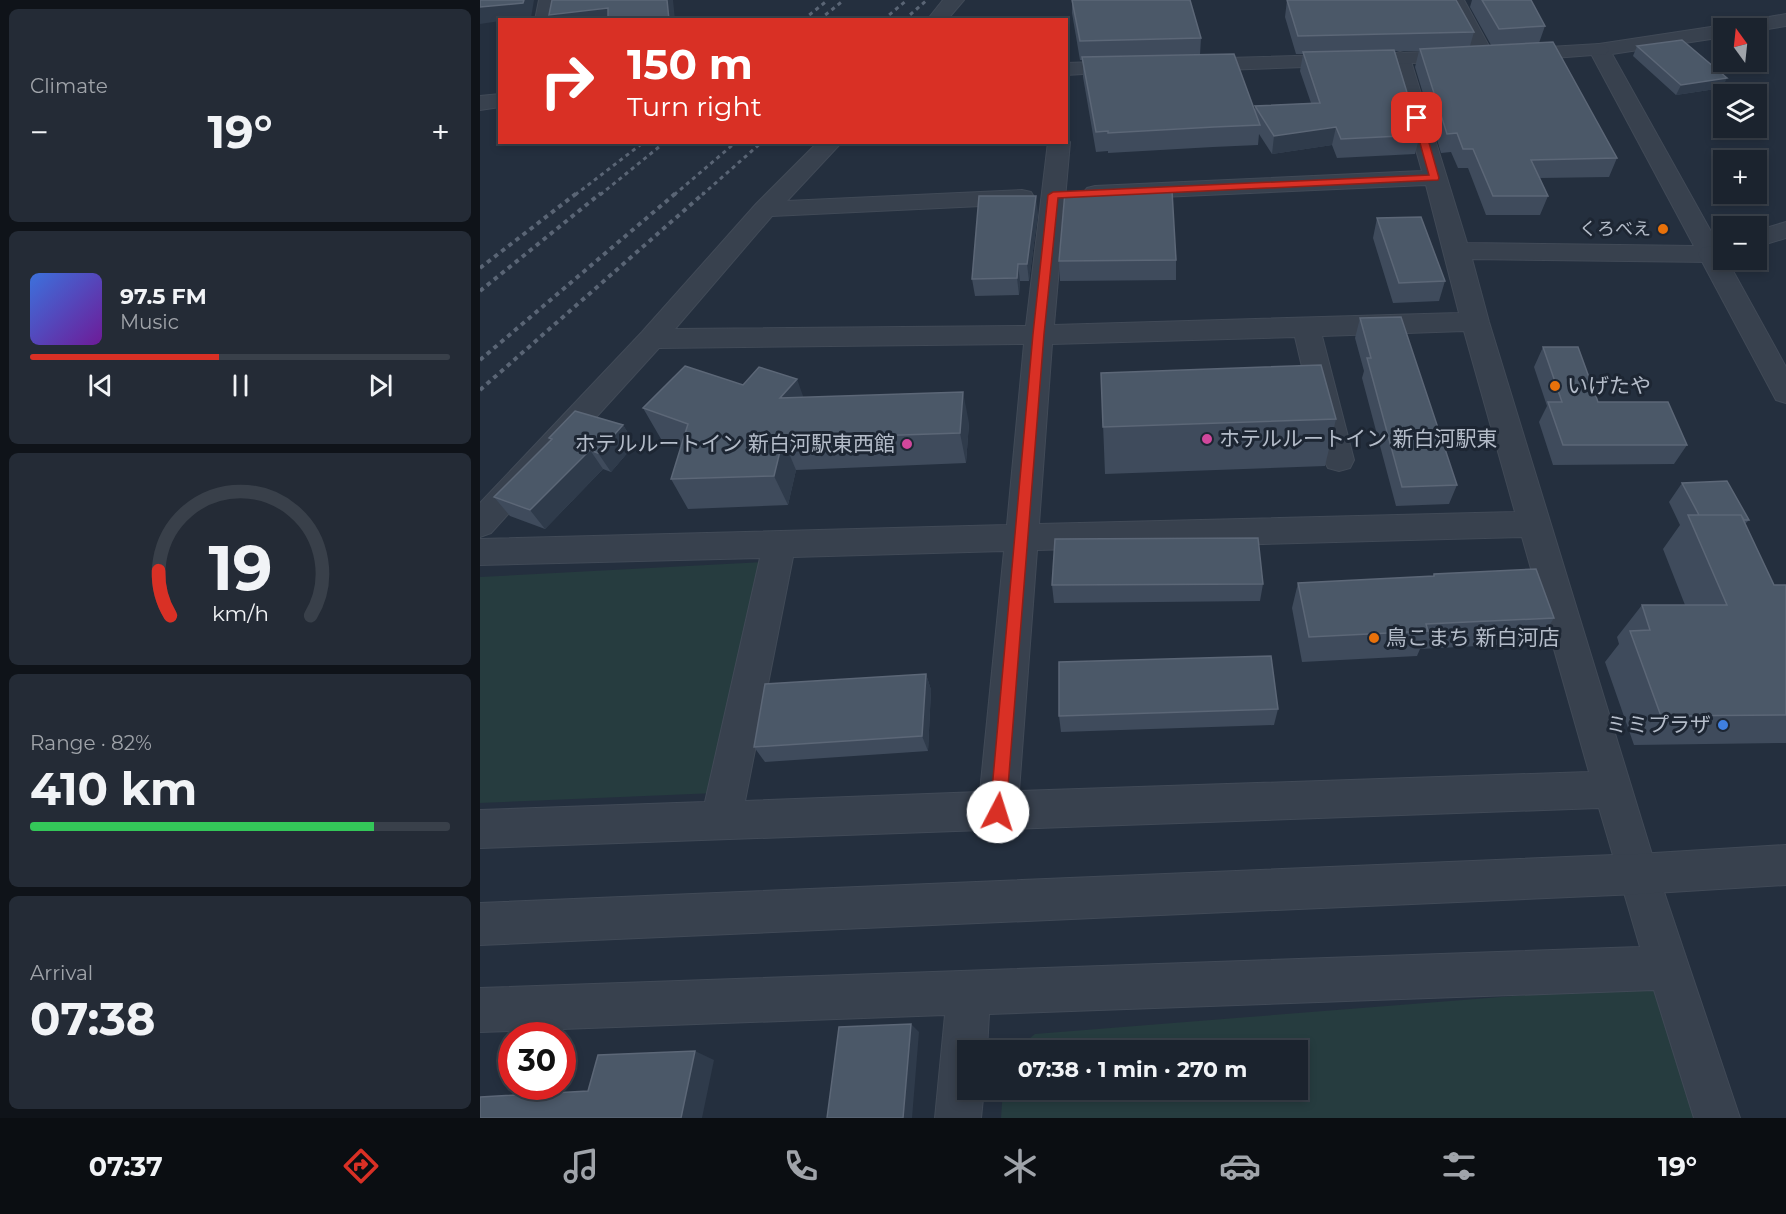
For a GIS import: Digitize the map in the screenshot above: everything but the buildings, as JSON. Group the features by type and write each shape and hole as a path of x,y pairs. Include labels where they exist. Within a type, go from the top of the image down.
{"street":[{"path":"545,18 549,0"},
{"path":"938,18 954,0"},
{"path":"1454,0 1485,57"},
{"path":"1767,24 1786,20"},
{"path":"1767,28 1786,40"},
{"path":"1174,66 1485,57 1599,50 1713,33"},
{"path":"1599,50 1713,245"},
{"path":"1400,58 1457,251 1475,322 1638,874 1717,1118"},
{"path":"1068,69 1150,66"},
{"path":"480,103 498,100"},
{"path":"480,524 652,339 765,209 829,144"},
{"path":"998,812 1039,334 1059,144"},
{"path":"765,209 1434,178"},
{"path":"1767,236 1786,230"},
{"path":"1457,251 1713,252"},
{"path":"1726,270 1786,393"},
{"path":"652,339 1039,334 1475,322"},
{"path":"1306,327 1339,460"},
{"path":"480,552 1535,524"},
{"path":"721,821 779,544"},
{"path":"480,829 1613,789"},
{"path":"480,924 1638,874 1786,864"},
{"path":"480,1010 1668,968"},
{"path":"958,1118 969,993"}],"green space":[{"path":"765,562 716,793 480,803 480,577"},
{"path":"1651,985 1671,999 1709,1118 1001,1118 1002,1100 1308,1100 1308,1040 1028,1040 1035,1034"}],"railway":[{"path":"806,18 828,0"},
{"path":"822,18 844,0"},
{"path":"885,18 907,0"},
{"path":"906,18 927,0"},
{"path":"575,195 641,144"},
{"path":"600,195 663,144"},
{"path":"674,195 734,144"},
{"path":"702,195 760,144"},
{"path":"480,268 577,193"},
{"path":"480,291 601,193"},
{"path":"480,360 676,193"},
{"path":"480,390 704,193"}],"place":[{"name":"くろべえ","path":"1663,229"},
{"name":"いげたや","path":"1555,386"},
{"name":"ホテルルートイン 新白河駅東","path":"1207,439"},
{"name":"ホテルルートイン 新白河駅東西館","path":"907,444"},
{"name":"鳥こまち 新白河店","path":"1374,638"},
{"name":"ミミプラザ","path":"1723,725"}],"route":[{"path":"998,812 1053,195 1434,178 1417,118"}]}
